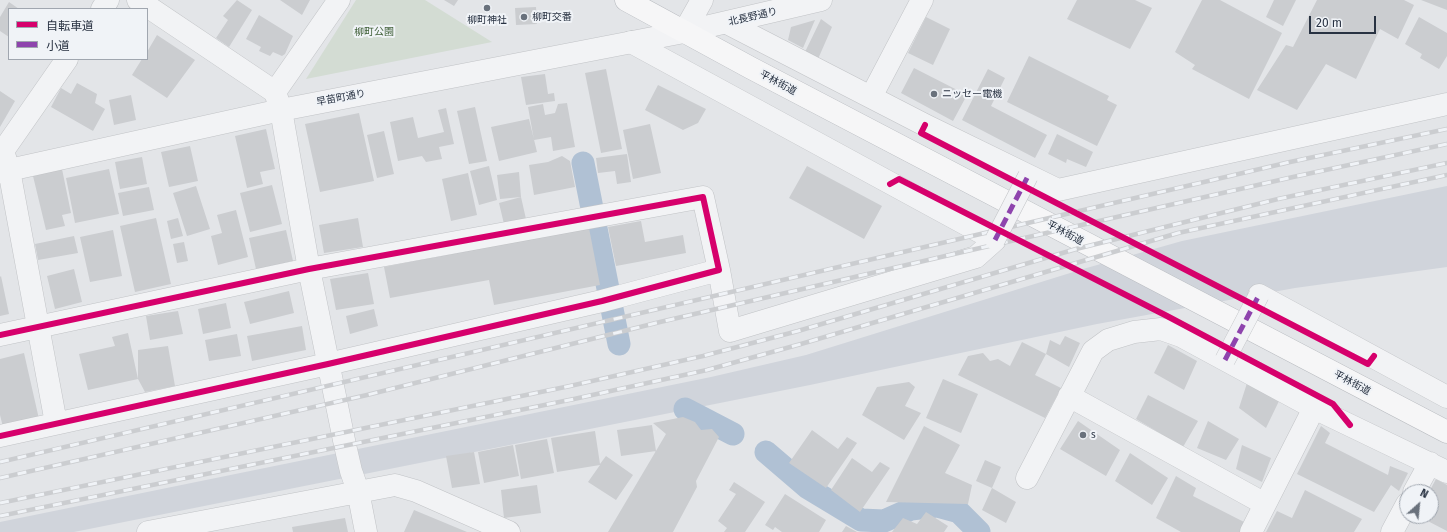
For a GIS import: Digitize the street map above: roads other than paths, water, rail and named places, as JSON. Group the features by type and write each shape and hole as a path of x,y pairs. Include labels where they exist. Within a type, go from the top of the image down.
{"highway":[{"name":"平林街道","path":"626,0 684,32 1447,432"}],"street":[{"path":"138,0 278,101"},
{"path":"339,0 278,101 328,364 349,464 358,490 366,532"},
{"path":"684,32 702,0"},
{"name":"北長野通り","path":"684,32 821,0"},
{"path":"871,97 922,0"},
{"path":"727,23 871,97 1058,190 1447,104"},
{"name":"早苗町通り","path":"3,160 278,101 684,32"},
{"path":"631,42 994,240"},
{"path":"56,423 39,328 3,160 66,60"},
{"path":"0,335 39,328 309,268 703,197 719,270 730,331 976,257 994,240 1028,176"},
{"path":"0,436 328,364 610,299 719,270"},
{"path":"1225,360 1259,295 1447,397"},
{"path":"1027,478 1093,352 1108,340 1134,332 1161,329 1181,336 1314,408 1439,467 1422,484"},
{"path":"1069,396 1265,504"},
{"path":"1250,532 1314,408"},
{"path":"148,532 358,490 395,485 416,491 509,532"},
{"path":"1392,532 1399,519"}],"waterway":[{"path":"583,163 619,344"},
{"path":"685,409 733,434"},
{"path":"766,452 808,488 861,520 884,521 911,509 937,506 959,512 979,532"}],"railway":[{"path":"0,462 1290,162 1447,129"},
{"path":"0,478 367,395 660,322 967,251 1293,177 1447,144"},
{"path":"0,503 570,386 703,356 798,331 1076,249 1278,199 1447,163"},
{"path":"0,516 574,399 707,370 801,344 1178,233 1447,175"}],"place":[{"name":"柳町神社","path":"487,8"},
{"name":"柳町交番","path":"524,17"},
{"name":"ニッセー電機","path":"934,94"},
{"name":"s","path":"1083,435"}],"park label":[{"name":"柳町公園","path":"374,32"}]}
